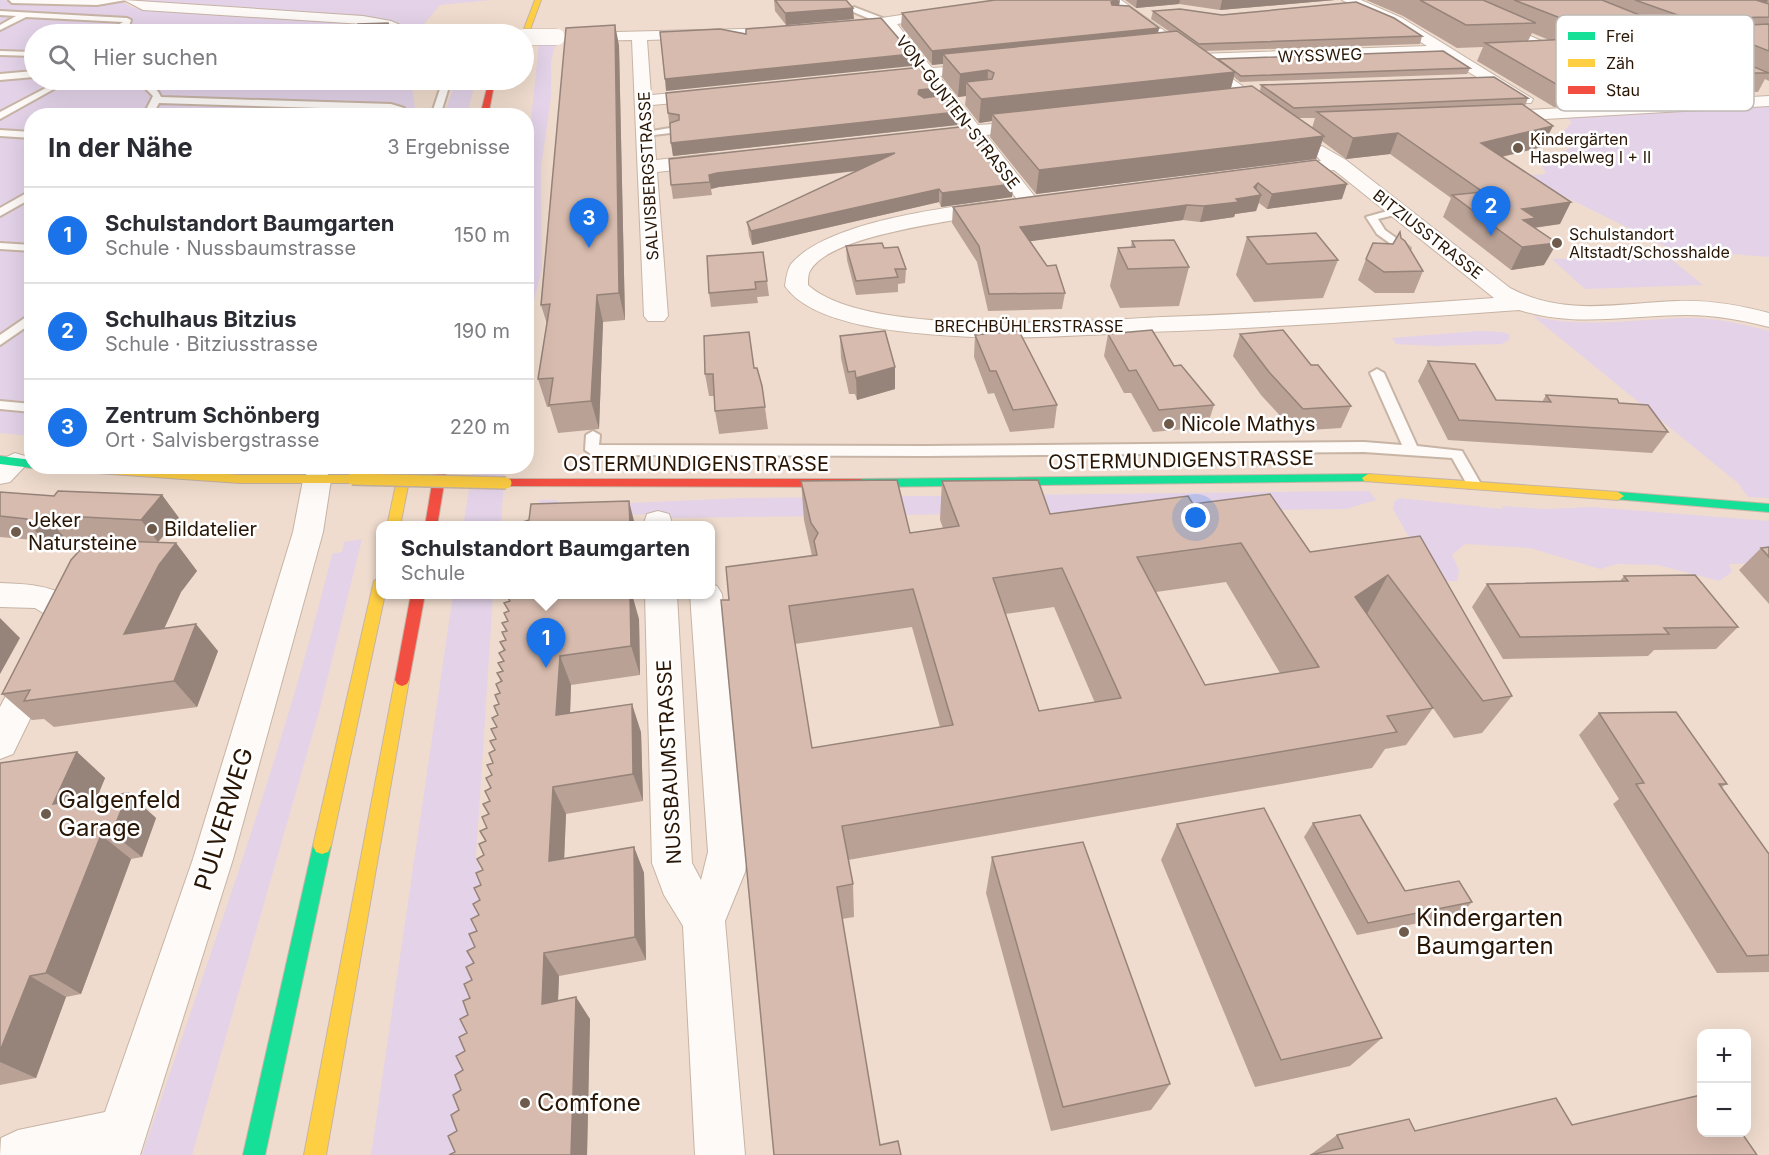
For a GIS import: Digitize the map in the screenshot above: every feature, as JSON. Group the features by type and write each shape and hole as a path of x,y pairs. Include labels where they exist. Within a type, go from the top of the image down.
{"main road":[{"path":"529,24 538,0"},
{"path":"486,108 490,90"},
{"name":"OSTERMUNDIGENSTRASSE","path":"284,474 506,483 913,483 1357,477 1769,508"},
{"path":"394,521 404,474"},
{"path":"431,521 440,474"},
{"path":"254,1155 377,599"},
{"path":"315,1155 417,599"}],"street":[{"path":"830,29 1030,0"},
{"path":"1437,0 1556,49"},
{"path":"1548,0 1587,15"},
{"path":"135,3 349,18 386,24"},
{"path":"1348,3 1397,21 1551,115"},
{"path":"1128,10 1196,59 1248,92 1286,126"},
{"name":"VON-GUNTEN-STRASSE","path":"885,22 1030,203"},
{"path":"534,38 807,31"},
{"name":"SALVISBERGSTRASSE","path":"639,36 656,316"},
{"path":"1148,49 1178,46"},
{"path":"1521,52 1556,50"},
{"name":"WYSSWEG","path":"1196,59 1487,54"},
{"path":"869,79 997,65"},
{"path":"1461,81 1493,80"},
{"path":"1220,104 1248,92"},
{"path":"643,101 725,93"},
{"path":"1754,102 1769,101"},
{"path":"1481,117 1613,111"},
{"path":"917,137 1056,122"},
{"name":"BITZIUSSTRASSE","path":"1304,139 1520,303 1540,310 1563,313 1718,309 1769,320"},
{"path":"647,167 726,159"},
{"path":"1260,174 1339,165"},
{"name":"BRECHBÜHLERSTRASSE","path":"1053,200 920,219 859,235 832,246 809,260 798,272 795,283 811,300 842,312 894,322 965,329 1087,328 1308,319 1520,303"},
{"name":"PULVERWEG","path":"119,1144 213,859 308,532 329,475"},
{"name":"NUSSBAUMSTRASSE","path":"718,588 728,852 725,872 704,921 720,1155"},
{"path":"0,595 48,598 61,606 64,616 0,743"},
{"name":"NUSSBAUMSTRASSE","path":"662,599 672,863 678,881 704,921"},
{"path":"18,1155 119,1144"}],"lane":[{"path":"12,1 97,3 122,0"},
{"path":"854,9 885,22"},
{"path":"0,13 127,20 126,24"},
{"path":"0,28 25,14"},
{"path":"0,53 24,54"},
{"path":"12,66 24,66"},
{"path":"0,77 24,75"},
{"path":"0,116 48,90"},
{"path":"152,90 157,100"},
{"path":"438,108 444,90"},
{"path":"152,108 157,100"},
{"path":"157,100 394,108"},
{"path":"645,133 676,130"},
{"path":"0,134 24,135"},
{"path":"0,213 24,198"},
{"path":"1398,211 1369,217 1398,249"},
{"path":"0,246 24,248"},
{"path":"0,341 24,323"},
{"path":"1377,373 1412,451"},
{"path":"0,405 24,407"},
{"path":"592,435 592,450 926,451 1364,447 1457,454 1474,484"}],"shaded area":[{"path":"0,0 94,5 122,1 131,7 145,10 367,24 24,24 24,90 412,90 415,108 24,108 24,435 0,433"},
{"path":"139,0 491,0 440,5 424,24 396,24 142,3"},
{"path":"539,42 556,42 551,61 551,97 541,168 542,268 534,301 534,108"},
{"path":"453,90 473,90 469,108 446,108"},
{"path":"1769,104 1769,257 1671,249 1523,176 1546,174 1542,165 1575,145 1564,131 1572,122 1565,117 1659,111 1754,111 1754,105"},
{"path":"1666,255 1703,285 1585,289 1552,259"},
{"path":"1533,316 1590,323 1707,319 1769,331 1769,498 1748,497 1738,483"},
{"path":"1478,331 1503,332 1510,335 1508,341 1501,344 1434,346 1396,344 1392,338"},
{"path":"472,474 505,474 501,521 464,521"},
{"path":"1369,491 1376,500 1346,509 666,518 659,514 552,517 538,509 540,500 556,500 563,506 741,498"},
{"path":"1399,498 1503,509 1502,506 1543,509 1592,507 1769,521 1769,563 1729,564 1732,572 1719,581 1658,565 1617,564 1600,569 1530,548 1465,544 1452,555 1459,570 1457,581 1438,581 1432,578 1393,509 1394,502"},
{"path":"362,539 320,708 192,1155 142,1155 268,781 332,554 342,552 344,542"},
{"path":"452,599 493,599 476,857 489,899 462,1155 371,1155"}],"building":[{"path":"775,0 846,0 853,8 785,13"},
{"path":"995,0 1118,0 1111,2 1112,5 1129,6 1159,28 932,51 902,13"},
{"path":"1420,0 1483,0 1536,23 1466,25"},
{"path":"1514,0 1602,0 1640,15 1556,15"},
{"path":"1635,0 1756,0 1769,4 1769,17 1678,15"},
{"path":"1356,2 1394,18 1422,36 1199,44 1153,11 1180,9 1222,15"},
{"path":"881,18 912,54 665,79 660,32 720,29 746,34 746,29"},
{"path":"1769,24 1769,51 1754,45 1754,25"},
{"path":"615,25 619,293 597,295 591,401 549,405 553,378 538,379 550,304 541,305 566,28"},
{"path":"1177,31 1235,72 981,99 966,82 992,79 994,73 988,70 960,74 943,54"},
{"path":"1556,40 1556,84 1485,43"},
{"path":"1443,51 1470,68 1241,76 1218,59"},
{"path":"922,67 938,88 919,90 918,94 924,98 944,95 957,112 671,143 670,123 679,120 679,115 668,113 666,93"},
{"path":"1754,67 1769,73 1754,73"},
{"path":"1494,77 1528,98 1294,108 1261,85"},
{"path":"1252,86 1324,136 1039,170 992,114"},
{"path":"1522,104 1553,126 1481,143 1571,202 1522,209 1536,218 1523,220 1557,243 1522,247 1452,195 1483,192 1398,133 1353,138 1317,112"},
{"path":"969,126 1013,184 942,193 939,189 751,231 747,222 895,153 717,173 709,175 710,182 671,185 669,159"},
{"path":"1316,160 1347,184 1272,194 1258,183 1254,187 1261,195 1236,199 1239,202 1204,206 1187,205 1020,227 1047,266 1056,265 1065,293 989,294 979,246 953,207"},
{"path":"1400,232 1401,238 1423,271 1384,272 1366,259 1373,243 1393,244"},
{"path":"1316,233 1338,260 1267,264 1247,237"},
{"path":"1174,240 1189,267 1128,269 1118,248 1135,247 1132,241"},
{"path":"882,243 884,248 898,247 906,269 895,269 898,277 856,281 846,246"},
{"path":"763,252 767,281 755,282 756,289 709,293 707,256"},
{"path":"1152,330 1174,366 1181,365 1214,405 1159,410 1136,370 1129,371 1108,334"},
{"path":"1283,330 1311,365 1318,365 1351,406 1303,409 1269,372 1240,334"},
{"path":"885,331 895,367 856,378 855,371 848,372 840,336"},
{"path":"1019,331 1057,405 1013,410 996,371 990,371 975,335"},
{"path":"749,332 754,368 757,368 765,407 715,411 713,374 705,374 704,336"},
{"path":"1428,361 1475,364 1496,400 1551,402 1546,395 1617,399 1619,403 1648,405 1668,432 1459,420"},
{"path":"897,480 910,533 959,526 942,481 1038,480 1050,514 1188,496 1193,504 1270,494 1310,552 1420,536 1512,696 1483,701 1388,575 1355,597 1433,708 1387,716 1397,732 842,826 853,884 837,887 880,1145 898,1141 901,1155 774,1155 721,600 729,600 726,567 817,555 814,541 818,533 811,523 801,481","holes":["1241,543 1319,667 1205,685 1137,557","1062,568 1121,698 1039,711 993,578","913,589 953,725 812,748 789,606"]},
{"path":"58,491 162,495 141,520 45,515 31,526 27,519 0,516 0,492 54,496"},
{"path":"629,501 630,521 526,521 529,520 531,504"},
{"path":"89,540 176,543 159,565 124,634 196,624 174,681 24,701 30,690 2,694 71,560"},
{"path":"1769,547 1769,557 1761,548"},
{"path":"1695,575 1738,627 1664,628 1669,634 1520,637 1487,584 1628,581 1624,576"},
{"path":"509,599 630,599 631,646 560,656 556,715 632,704 633,774 553,787 549,861 634,847 635,937 544,953 542,1004 576,997 571,1155 449,1155 455,1152 448,1136 457,1131 451,1115 459,1110 453,1095 461,1090 455,1075 463,1070 456,1056 465,1051 459,1037 467,1033 460,1019 468,1015 463,1001 470,998 464,984 472,980 466,967 474,963 467,951 475,947 469,934 477,931 471,919 479,915 473,904 480,900 474,888 481,885 476,873 483,870 477,859 484,855 479,844 486,841 480,831 487,828 482,817 489,814 483,804 490,801 485,791 491,788 486,778 492,775 487,765 493,763 489,753 495,750 490,741 496,739 491,729 497,727 492,718 498,715 494,706 499,704 495,695 500,693 496,684 502,681 497,673 503,671 498,663 504,661 499,653 505,650 500,642 506,640 502,632 507,631 502,623 508,621 504,613 509,611 504,603 510,601"},
{"path":"1676,712 1727,784 1719,784 1769,854 1769,955 1747,956 1636,784 1644,783 1599,713"},
{"path":"77,752 53,804 128,793 112,833 101,835 46,973 30,976 0,1051 0,763"},
{"path":"1264,808 1382,1038 1281,1060 1177,824"},
{"path":"1360,815 1405,891 1459,881 1472,902 1368,923 1313,823"},
{"path":"1083,842 1170,1084 1063,1107 992,857"},
{"path":"1697,1096 1697,1137 1744,1137 1757,1155 1310,1155 1343,1148 1337,1135 1409,1119 1415,1131 1556,1098 1572,1125"}],"traffic: fast":[{"path":"0,460 24,463"},
{"path":"861,483 1368,478"},
{"path":"1618,496 1769,508"},
{"path":"254,1155 322,846"}],"traffic: slow":[{"path":"529,24 538,0"},
{"path":"168,474 240,479 352,479"},
{"path":"394,521 404,474"},
{"path":"1368,478 1618,496"},
{"path":"352,479 506,483"},
{"path":"322,846 377,599"},
{"path":"315,1155 402,680"}],"traffic: jam":[{"path":"486,108 490,90"},
{"path":"432,521 440,474"},
{"path":"506,483 861,483"},
{"path":"402,680 417,599"}],"place":[{"name":"Kindergärten Haspelweg I + II","path":"1518,148"},
{"name":"Schulhaus Bitzius","path":"1491,236"},
{"name":"Schulstandort Altstadt/Schosshalde","path":"1557,243"},
{"name":"Zentrum Schönberg","path":"589,248"},
{"name":"Nicole Mathys","path":"1169,424"},
{"name":"Bildatelier","path":"152,529"},
{"name":"Jeker Natursteine","path":"16,532"},
{"name":"Schulstandort Baumgarten","path":"546,668"},
{"name":"Galgenfeld Garage","path":"46,814"},
{"name":"Kindergarten Baumgarten","path":"1404,932"},
{"name":"Comfone","path":"525,1103"}]}
